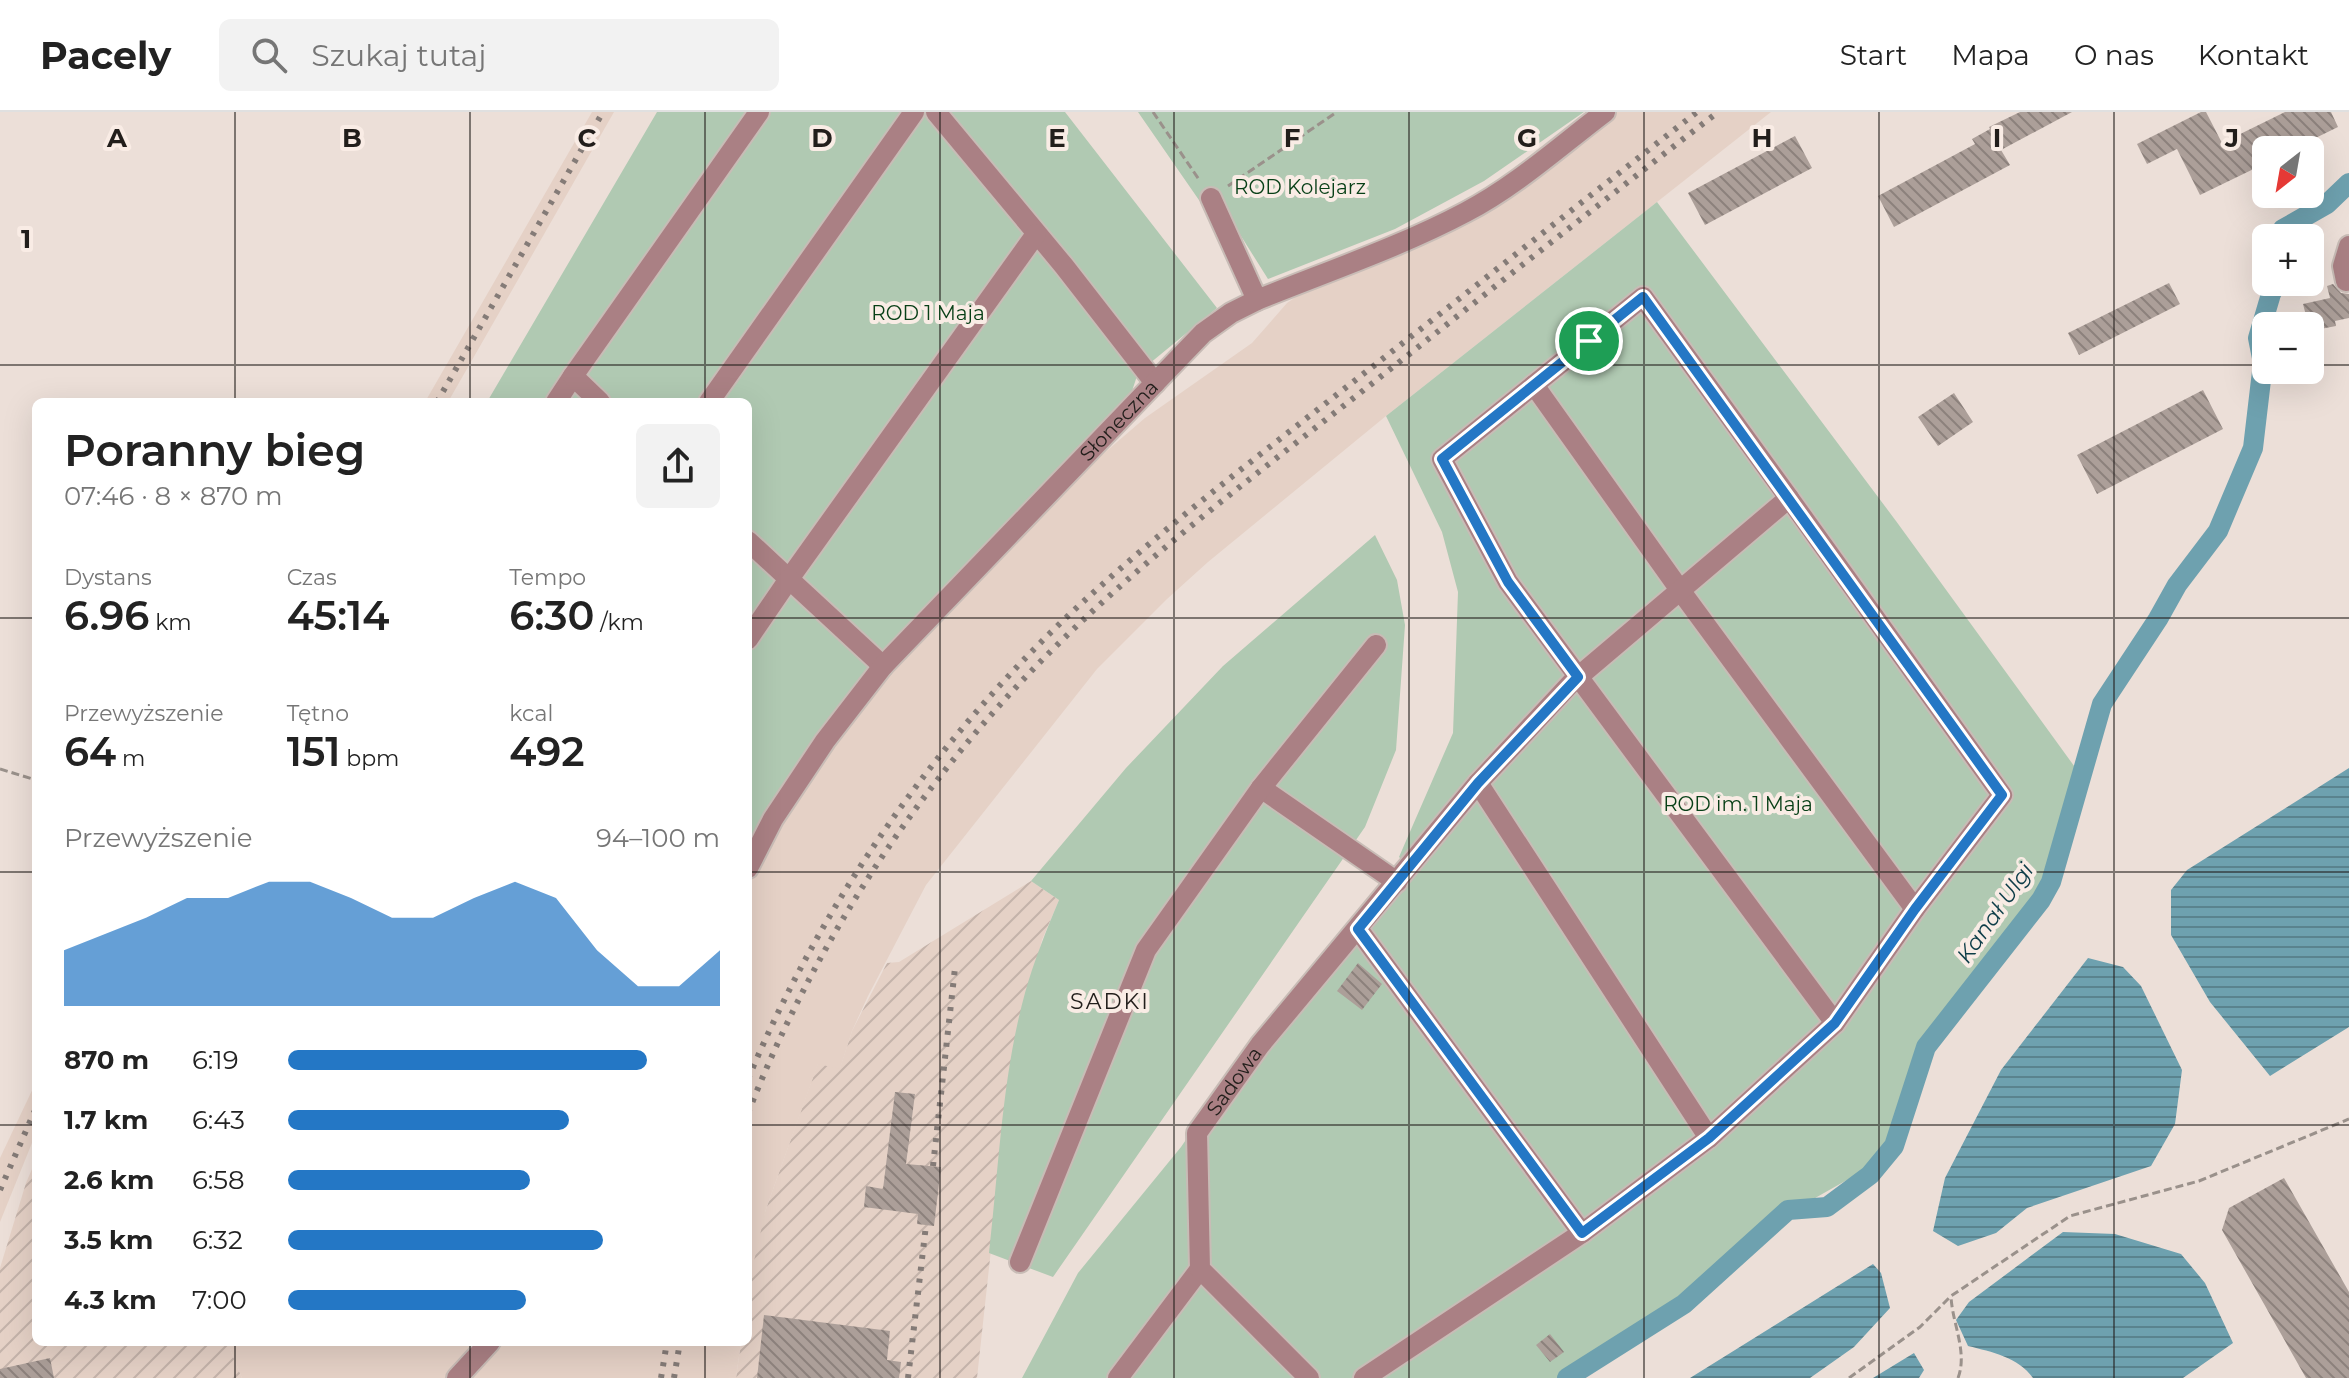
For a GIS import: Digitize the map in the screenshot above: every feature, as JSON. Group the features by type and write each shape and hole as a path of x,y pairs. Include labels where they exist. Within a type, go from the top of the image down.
{"street":[{"path":"559,398 759,112"},
{"path":"712,398 914,112"},
{"path":"936,112 1155,383"},
{"name":"Słoneczna","path":"752,860 773,819 825,741 883,666 1203,333 1231,313 1257,300 1426,232 1469,211 1522,176 1605,112"},
{"path":"1211,198 1257,300"},
{"path":"752,633 1036,234"},
{"path":"2346,281 2343,266 2349,246"},
{"path":"1364,1378 1582,1233 1709,1138 1835,1023 1915,909 2002,795 1643,297 1442,459 1508,582 1835,1023"},
{"path":"573,376 596,398"},
{"path":"1534,385 1680,590 1915,909"},
{"name":"Sadowa","path":"1200,1269 1197,1133 1260,1045 1478,783 1578,677 1789,498"},
{"path":"752,545 883,666"},
{"path":"1020,1262 1146,950 1261,788 1376,645"},
{"path":"1478,783 1709,1138"},
{"path":"1261,788 1397,882"},
{"path":"1358,929 1582,1233"},
{"path":"1118,1378 1200,1269 1309,1378"},
{"path":"457,1378 486,1346"}],"path":[{"path":"1153,112 1211,198 1337,112"},
{"path":"0,769 32,779"},
{"path":"1849,1378 1920,1327 1951,1296 2070,1216 2199,1181 2349,1119"},
{"path":"1951,1296 1952,1317 1961,1347 1962,1367 1958,1378"}],"shaded area":[{"path":"592,112 614,112 450,398 427,398"},
{"path":"1616,112 1771,112 1386,416 1208,562 1097,669 926,885 868,996 852,1031 840,1069 818,1064 766,1209 752,1270 752,875 788,813 849,726 933,624 1067,485 1145,418 1252,343 1287,303 1557,159"},
{"path":"1031,881 1059,900 1042,940 1012,1057 977,1378 736,1378 740,1346 752,1346 752,1264 755,1247 818,1063 840,1068 852,1031 887,963 899,962"},
{"path":"32,1090 32,1143 0,1222 0,1158"},
{"path":"32,1169 32,1346 230,1346 242,1378 0,1378 0,1268"},
{"path":"230,1346 740,1346 736,1378 242,1378"}],"green space":[{"name":"ROD 1 Maja","path":"657,112 1065,112 1217,308 1138,373 1131,394 876,660 752,848 752,398 489,398"},
{"name":"ROD Kolejarz","path":"1138,112 1584,112 1484,181 1395,229 1268,279 1224,209 1210,216"},
{"name":"ROD im. 1 Maja","path":"1657,202 1896,521 2077,770 2045,886 1920,1047 1896,1137 1877,1163 1771,1223 1681,1302 1561,1378 1022,1378 1078,1273 1181,1147 1247,1051 1415,872 1399,857 1453,733 1458,592 1442,532 1386,416"},
{"path":"1375,535 1397,580 1405,625 1396,750 1365,827 1053,1277 989,1253 1006,1089 1017,1024 1032,969 1059,900 1031,881 1126,768 1223,666"}],"water":[{"path":"2349,768 2349,1027 2270,1076 2210,1002 2171,935 2171,890 2187,870"},
{"path":"2088,958 2123,967 2141,986 2182,1070 2175,1124 2151,1166 2027,1208 1996,1233 1958,1246 1933,1231 1945,1178 2001,1070"},
{"path":"2063,1232 2115,1234 2181,1254 2205,1283 2233,1343 2183,1378 2033,1378 2012,1360 1968,1346 1956,1320 1969,1302"},
{"path":"1873,1264 1881,1273 1890,1308 1854,1347 1810,1378 1690,1378"},
{"path":"1914,1353 1924,1370 1919,1378 1873,1378"}],"building":[{"path":"2020,112 2072,112 2001,150 2010,165 1894,227 1878,196 1975,144 1972,139"},
{"path":"2201,112 2206,112 2222,143 2285,112 2331,112 2338,127 2320,136 2252,136 2252,170 2200,195 2177,149 2147,164 2137,144"},
{"path":"1795,136 1812,168 1705,225 1688,193"},
{"path":"2169,283 2180,304 2079,355 2068,333"},
{"path":"2333,284 2341,293 2349,294 2349,318 2335,321 2336,326 2324,328 2324,312 2305,312 2303,304 2330,298 2327,286"},
{"path":"2203,390 2223,429 2097,494 2077,455"},
{"path":"1954,393 1973,422 1938,446 1918,417"},
{"path":"1358,963 1382,984 1362,1010 1337,991"},
{"path":"895,1092 915,1094 906,1164 941,1167 934,1226 917,1224 918,1214 864,1207 866,1186 883,1189"},
{"path":"2284,1178 2349,1292 2349,1378 2306,1378 2222,1230 2229,1208"},
{"path":"764,1315 890,1331 887,1360 901,1362 899,1378 757,1378"},
{"path":"1550,1334 1564,1352 1550,1362 1536,1345"},
{"path":"50,1358 54,1378 0,1378 0,1369"}],"waterway":[{"name":"Kanał Ulgi","path":"2292,224 2327,204 2349,183"},
{"name":"Kanał Ulgi","path":"1567,1378 1684,1304 1788,1210 1827,1207 1870,1175 1894,1146 1926,1047 2041,900 2051,882 2102,704 2177,585 2218,531 2253,448 2263,363 2258,338 2270,296"}],"railway":[{"path":"439,398 603,112"},
{"path":"752,1070 810,950 846,888 928,771 1021,662 1105,582 1172,525 1697,112"},
{"path":"752,1104 805,987 875,868 957,756 1001,703 1049,653 1123,584 1201,518 1718,112"},
{"path":"933,1166 955,968"},
{"path":"0,1190 32,1117"},
{"path":"908,1378 926,1225"},
{"path":"661,1378 666,1346"},
{"path":"674,1378 679,1346"}],"district":[{"name":"SADKI","path":"1110,1001"}],"route":[{"path":"1643,297 2002,795 1915,909 1835,1023 1709,1138 1582,1233 1358,929 1478,783 1578,677 1508,582 1442,459 1589,341 1643,297"}]}
